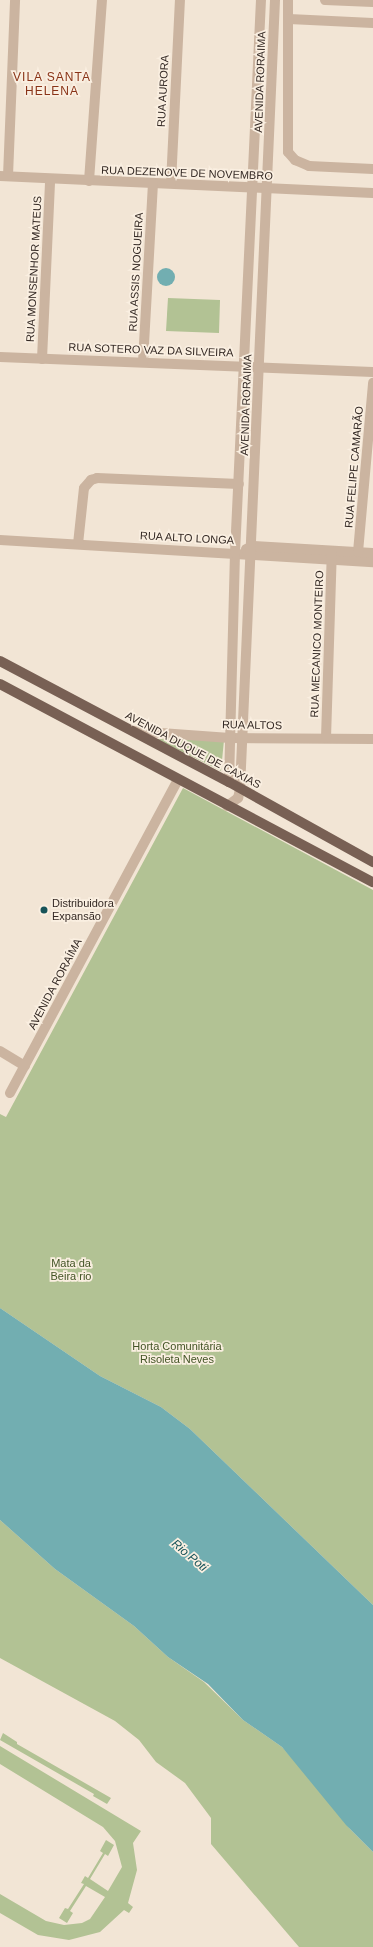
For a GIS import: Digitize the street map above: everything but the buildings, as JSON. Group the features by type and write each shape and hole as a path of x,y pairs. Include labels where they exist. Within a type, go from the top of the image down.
{"main road":[{"name":"AVENIDA DUQUE DE CAXIAS","path":"0,661 229,782 373,862"},
{"path":"0,684 178,780 373,882"}],"street":[{"path":"4,176 15,0"},
{"path":"89,181 102,0"},
{"name":"RUA AURORA","path":"171,183 180,0"},
{"name":"AVENIDA RORAIMA","path":"229,782 235,553 261,0"},
{"name":"AVENIDA RORAIMA","path":"240,789 253,550 259,366 268,188 275,0"},
{"path":"288,0 288,152 295,160 309,166 373,169"},
{"path":"325,0 373,2"},
{"path":"288,19 373,23"},
{"name":"RUA DEZENOVE DE NOVEMBRO","path":"4,176 50,180 171,183 373,193"},
{"name":"RUA MONSENHOR MATEUS","path":"42,359 50,180"},
{"name":"RUA ASSIS NOGUEIRA","path":"143,362 153,183"},
{"name":"RUA SOTERO VAZ DA SILVEIRA","path":"0,357 259,366 373,372"},
{"name":"RUA FELIPE CAMARÃO","path":"358,552 373,383"},
{"path":"78,544 84,488 91,480 97,478 239,484"},
{"name":"RUA ALTO LONGA","path":"0,540 235,553"},
{"path":"235,553 253,550 332,555 373,562"},
{"path":"332,555 358,552 373,553"},
{"name":"RUA MECANICO MONTEIRO","path":"326,738 332,555"},
{"name":"RUA ALTOS","path":"132,731 230,738 373,739"},
{"name":"AVENIDA RORAÍMA","path":"10,1094 178,780"},
{"path":"227,806 238,798 240,789"},
{"path":"0,1051 25,1066"}],"green space":[{"path":"168,298 220,300 219,333 166,331"},
{"path":"156,739 224,740 221,771 195,758"},
{"path":"183,788 373,890 373,1605 190,1429 161,1407 100,1376 0,1308 0,1114 6,1117"},
{"path":"0,1520 55,1569 134,1626 168,1657 204,1682 243,1720 282,1747 315,1784 350,1829 373,1852 373,1947 299,1947 211,1844 211,1818 185,1783 156,1762 139,1740 115,1721 0,1658"},
{"path":"3,1733 17,1742 17,1744 111,1798 107,1804 93,1796 94,1794 0,1740"},
{"path":"0,1746 141,1831 133,1843 137,1870 128,1903 133,1907 129,1913 124,1910 100,1932 69,1940 38,1935 0,1913 0,1894 46,1921 64,1925 82,1923 90,1919 105,1897 86,1886 70,1911 73,1913 67,1923 59,1918 65,1908 68,1909 84,1884 81,1883 85,1876 88,1878 103,1853 100,1851 106,1840 114,1845 108,1856 105,1854 90,1879 108,1891 122,1867 115,1841 103,1827 0,1764"}],"water":[{"path":"162,268 170,268 175,273 173,284 170,286 162,286 157,281 157,273"},
{"name":"Rio Poti","path":"0,1308 100,1376 161,1407 190,1429 373,1605 373,1852 346,1825 282,1747 243,1720 208,1684 168,1657 134,1626 55,1569 0,1520"}],"place":[{"name":"Distribuidora Expansão","path":"44,910"}],"district":[{"name":"VILA SANTA HELENA","path":"52,85"}],"park label":[{"name":"Mata da Beira rio","path":"71,1270"},
{"name":"Horta Comunitária Risoleta Neves","path":"177,1353"}]}
